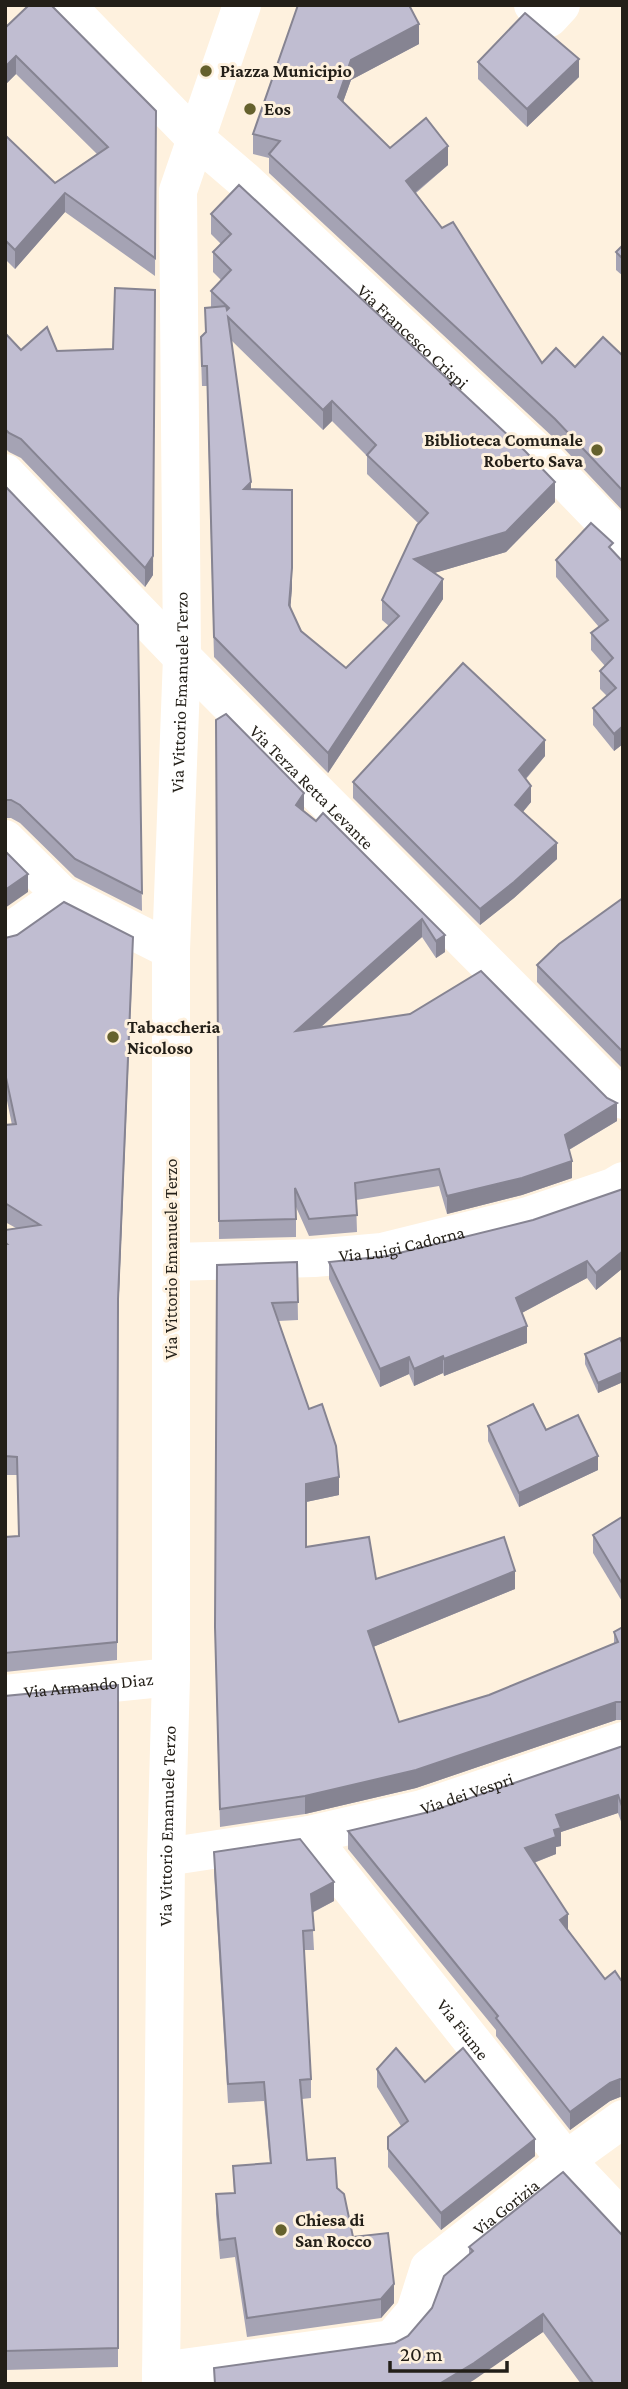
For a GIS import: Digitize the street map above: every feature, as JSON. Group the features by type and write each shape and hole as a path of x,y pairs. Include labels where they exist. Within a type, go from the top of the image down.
{"street":[{"name":"Via Francesco Crispi","path":"66,5 195,138 244,180 540,454 623,541"},
{"name":"Via Vittorio Emanuele Terzo","path":"161,2377 166,1857 171,1677 171,950 182,657 178,191 242,5"},
{"path":"533,5 549,19 561,5"},
{"name":"Via Terza Retta Levante","path":"5,473 182,657 623,1100"},
{"path":"5,839 62,895 171,950"},
{"path":"5,934 62,895"},
{"name":"Via Luigi Cadorna","path":"172,1262 314,1258 382,1252 528,1216 613,1188 623,1181"},
{"name":"Via Armando Diaz","path":"5,1694 171,1677"},
{"name":"Via dei Vespri","path":"166,1857 309,1835 422,1809 623,1741"},
{"name":"Via Fiume","path":"309,1835 566,2160 623,2220"},
{"name":"Via Gorizia","path":"161,2377 404,2326 429,2268 566,2160 623,2119"}],"building":[{"path":"29,5 51,5 156,111 155,258 65,193 15,250 5,240 5,135 55,183 108,147 16,56 5,67 5,28"},
{"path":"298,5 409,5 419,24 351,60 338,97 390,148 426,118 448,146 406,181 442,228 453,222 542,363 556,348 575,367 603,337 623,356 623,491 555,419 269,154 280,141 253,134"},
{"path":"525,13 579,59 527,109 478,62"},
{"path":"239,185 555,482 506,532 414,559 443,579 328,753 214,637 207,366 202,366 201,337 206,332 205,308 229,308 211,291 231,270 213,252 231,234 211,214","holes":["228,317 323,410 332,401 376,445 367,455 428,513 417,525 382,600 399,616 346,668 301,631 289,605 292,490 244,489 251,482"]},
{"path":"623,245 623,259 616,252"},
{"path":"115,288 155,290 153,556 145,568 21,439 5,429 5,333 21,350 47,327 57,351 113,349"},
{"path":"5,486 138,625 142,893 75,859 20,805 5,800"},
{"path":"591,523 613,543 609,547 623,562 623,726 614,734 593,708 616,688 600,671 613,658 591,633 608,620 556,560"},
{"path":"463,663 545,740 519,770 531,786 515,805 557,843 480,909 353,782"},
{"path":"226,714 304,793 296,805 316,821 323,813 445,935 436,941 422,919 296,1031 410,1014 481,971 607,1098 617,1103 565,1135 572,1161 522,1178 447,1196 439,1169 355,1183 357,1215 309,1219 295,1188 296,1219 219,1221 216,720"},
{"path":"5,851 28,874 5,890"},
{"path":"623,898 623,1052 537,965 559,944"},
{"path":"64,902 133,937 118,1299 117,1642 5,1653 5,1537 19,1536 17,1457 5,1456 5,1230 40,1225 5,1203 5,1125 16,1124 5,1073 5,938 17,935"},
{"path":"623,1189 623,1251 596,1273 587,1261 516,1298 527,1326 414,1369 409,1357 380,1369 329,1262 387,1256 533,1220"},
{"path":"297,1262 298,1302 272,1303 309,1409 322,1404 336,1446 339,1477 306,1484 306,1547 369,1537 376,1579 504,1537 515,1571 368,1631 399,1722 489,1695 618,1642 614,1632 623,1627 623,1702 616,1702 416,1770 305,1796 220,1809 215,1627 217,1265"},
{"path":"620,1338 623,1345 623,1372 598,1383 585,1354"},
{"path":"533,1404 546,1430 578,1415 598,1456 519,1493 488,1426"},
{"path":"622,1517 623,1519 623,1585 593,1535"},
{"path":"118,1685 118,2348 5,2351 5,1696"},
{"path":"623,1746 623,1809 618,1795 556,1815 561,1828 554,1830 556,1837 525,1848 568,1914 560,1920 605,1979 615,1971 621,1980 623,1979 623,2080 610,2083 570,2112 496,2018 498,2016 348,1831 429,1812"},
{"path":"300,1839 334,1882 311,1894 314,1930 303,1931 311,2079 300,2080 307,2160 335,2158 337,2188 344,2194 353,2237 388,2233 394,2284 381,2299 247,2318 235,2238 220,2240 216,2194 235,2193 233,2166 271,2163 264,2082 228,2084 214,1852"},
{"path":"396,2048 425,2082 463,2048 535,2139 441,2213 388,2149 388,2137 408,2121 377,2069"},
{"path":"563,2172 623,2236 623,2384 594,2384 543,2314 474,2363 439,2384 215,2384 214,2368 395,2343 408,2336 432,2308 444,2276 473,2251 469,2247"}],"place":[{"name":"Piazza Municipio","path":"206,71"},
{"name":"Eos","path":"250,109"},
{"name":"Biblioteca Comunale Roberto Sava","path":"597,450"},
{"name":"Tabaccheria Nicoloso","path":"113,1037"},
{"name":"Chiesa di San Rocco","path":"281,2230"}]}
